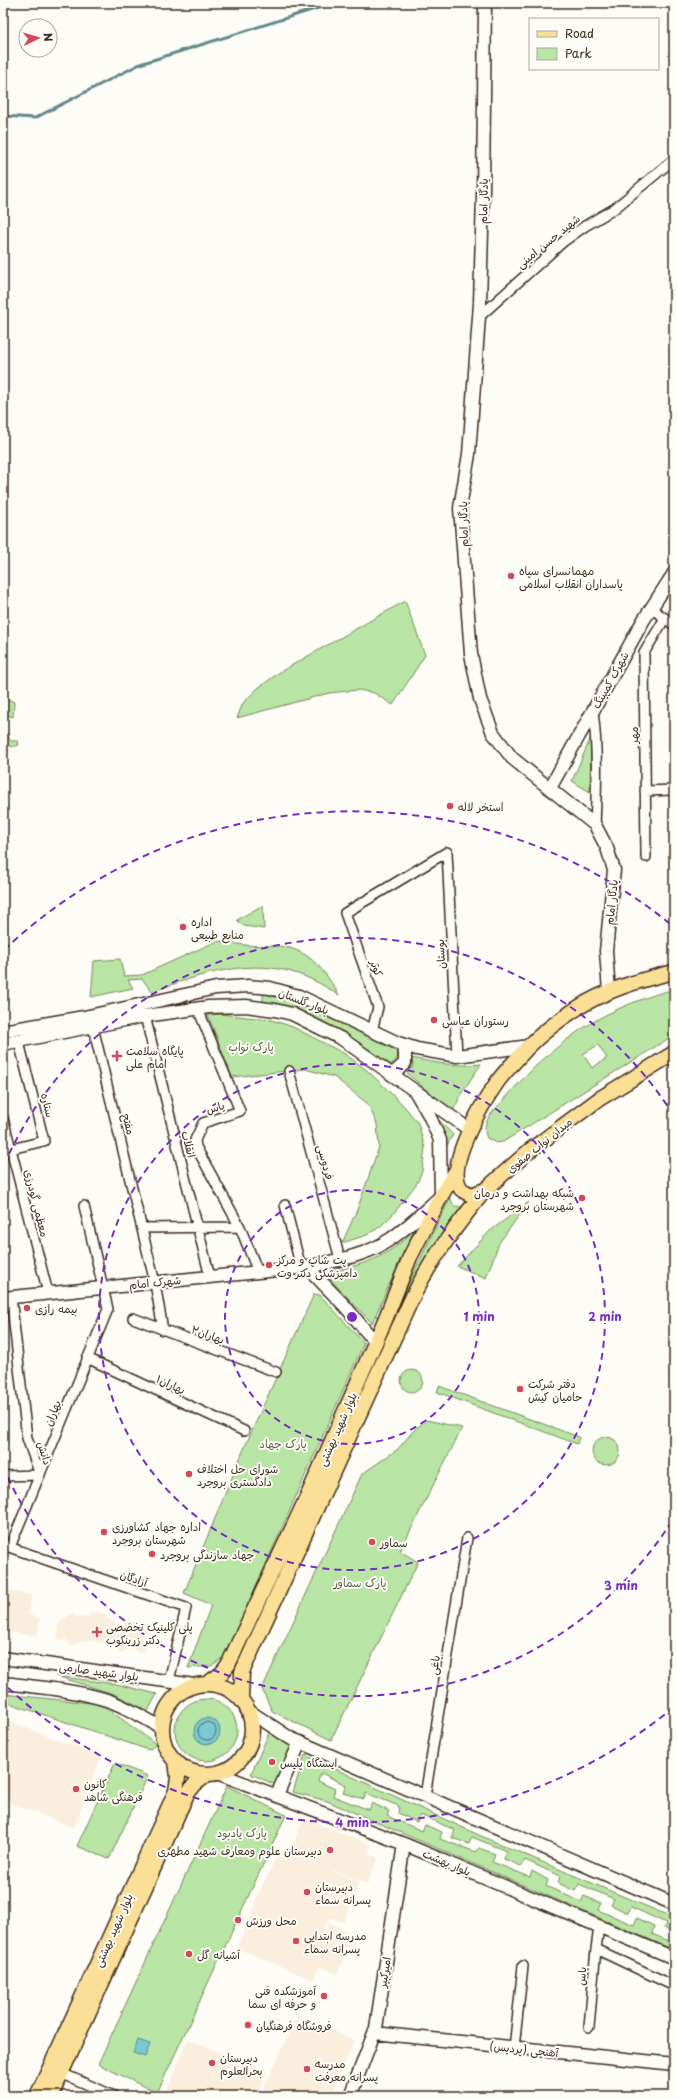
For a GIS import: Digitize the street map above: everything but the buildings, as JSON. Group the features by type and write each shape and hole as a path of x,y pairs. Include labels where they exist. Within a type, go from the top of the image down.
{"main road":[{"name":"یادگار امام","path":"485,3 484,196 479,317 469,454 460,508 471,654 480,699 493,733 512,758 595,825 607,848 614,870 606,951 609,992"},
{"name":"شهرک کمپینگ","path":"550,788 651,608 674,573"},
{"path":"485,1190 471,1195 461,1190 457,1180 457,1169 470,1130 486,1099 499,1080 529,1046 557,1022 577,1008 609,992 641,980 674,972"},
{"name":"بلوار گلستان","path":"3,1031 84,1017 216,988 248,986 266,988 299,996 401,1044 457,1056 529,1046"},
{"path":"265,1008 260,1005 256,997 260,991 266,988"},
{"name":"بلوار گلستان","path":"3,1044 145,1016 233,1006 265,1008 292,1014 342,1039 470,1130"},
{"path":"392,1075 405,1064 405,1052 401,1044"},
{"name":"میدان نواب صفوی","path":"485,1190 529,1151 599,1098 674,1053"},
{"path":"415,1091 429,1115 440,1140 441,1196"},
{"name":"بلوار شهید بهشتی","path":"208,1683 221,1674 228,1665 309,1493 375,1342 410,1257 441,1196 457,1169"},
{"name":"بلوار شهید بهشتی","path":"245,1705 242,1672 413,1296 426,1269 444,1241 485,1190"},
{"name":"شهرک امام","path":"7,1297 304,1267 340,1259 388,1241 404,1230 441,1196"},
{"path":"304,1267 344,1305 375,1342"},
{"name":"بلوار شهید صارمی","path":"3,1658 194,1685"},
{"path":"3,1683 84,1694 110,1701 130,1710 162,1728"},
{"path":"245,1705 252,1733 244,1754 232,1766 213,1773 196,1773 185,1768 176,1761 168,1751 162,1728 165,1714 171,1701 181,1692 194,1685 208,1683 228,1689 245,1705 290,1738 674,1904"},
{"path":"277,1794 300,1742"},
{"name":"بلوار شهید بهشتی","path":"37,2096 176,1791 178,1777 176,1761"},
{"name":"بلوار شهید بهشتی","path":"51,2096 187,1794 195,1784 213,1773"},
{"name":"بلوار بهشت","path":"213,1773 277,1794 404,1844 674,1958"},
{"name":"امیرکبیر","path":"350,2096 374,2034 404,1844"},
{"name":"آهنچی (پردیس)","path":"374,2034 674,2064"}],"street":[{"name":"شهید حسن امینی","path":"479,317 564,241 585,226 614,209 674,159"},
{"path":"651,608 674,625"},
{"name":"مهر","path":"646,857 644,653 665,618"},
{"path":"593,711 596,732 597,770 595,825"},
{"path":"645,791 674,790"},
{"name":"بوستان","path":"345,913 447,852 457,1056"},
{"name":"کوثر","path":"345,913 378,1006 372,1031"},
{"name":"یاس","path":"198,1009 240,1112 203,1123 195,1140 196,1147 240,1227 258,1272"},
{"name":"انقلاب","path":"145,1016 210,1277"},
{"name":"مفتح","path":"93,1027 155,1282 163,1330"},
{"name":"ستاره","path":"11,1149 44,1141 19,1042"},
{"name":"فردوسی","path":"289,1071 340,1259"},
{"name":"معظمی گودرزی","path":"3,1118 48,1293"},
{"path":"284,1205 304,1267"},
{"name":"بهاران","path":"6,1546 40,1474 108,1309 84,1206"},
{"path":"142,1228 240,1227"},
{"name":"دانش","path":"7,1297 28,1438 40,1474"},
{"name":"بهاران۲","path":"133,1318 276,1372"},
{"name":"بهاران۱","path":"87,1358 244,1432"},
{"path":"3,1476 40,1474"},
{"name":"باغی","path":"425,1796 467,1538"},
{"name":"آزادگان","path":"6,1546 186,1608 169,1681"},
{"name":"یاس","path":"589,2027 596,1949 600,1927"},
{"path":"596,1949 674,1986"},
{"path":"514,2048 523,1966"},
{"path":"61,2073 114,2096"}],"shaded area":[{"path":"8,1591 32,1595 28,1615 40,1618 37,1636 3,1631 3,1610 5,1610"},
{"name":"پلی کلینیک تخصصی دکتر زرینکوب","path":"98,1612 106,1615 106,1618 119,1626 127,1621 136,1633 140,1631 147,1641 144,1643 147,1648 139,1653 131,1647 121,1654 110,1644 84,1640 70,1647 66,1639 60,1641 57,1635 59,1631 57,1627 59,1623 72,1613 78,1618 90,1616 90,1613"},
{"path":"3,1719 101,1756 75,1825 72,1827 3,1800"},
{"path":"304,1818 371,1845 368,1854 378,1858 367,1884 333,1870 332,1871 331,1874 333,1871 359,1882 344,1923 329,1917 323,1930 326,1931 329,1923 354,1934 337,1974 319,1966 313,1980 237,1948 256,1903 254,1902 277,1856 287,1860"},
{"name":"مدرسه پسرانه معرفت","path":"298,2015 354,2040 331,2096 260,2096"},
{"name":"دبیرستان بحرالعلوم","path":"188,2039 267,2072 257,2096 165,2096"}],"green space":[{"path":"405,601 425,655 393,705 374,693 359,690 329,693 237,718 243,703 258,688 280,672"},
{"path":"3,697 14,702 13,717 3,714"},
{"path":"3,731 8,734 10,741 18,741 19,745 11,747 3,739"},
{"path":"591,737 590,792 572,781"},
{"path":"263,905 264,929 244,926 237,920"},
{"path":"217,941 245,945 280,946 300,952 312,960 327,976 339,995 298,974 280,969 262,967 224,970 206,974 152,992 142,979 128,980 133,988 91,997 94,961 120,959 124,976 142,975"},
{"path":"674,989 674,1035 503,1142 496,1143 487,1138 485,1125 492,1112 536,1066 560,1045 585,1027 607,1014","holes":["598,1045 607,1058 592,1068 583,1054"]},
{"path":"263,994 298,1002 332,1017 398,1052 397,1059 391,1065 347,1035 314,1017 280,1005 263,1002"},
{"name":"پارک نواب","path":"221,1014 272,1020 293,1027 345,1054 368,1071 404,1106 418,1123 425,1148 422,1171 417,1183 395,1212 381,1226 367,1235 342,1243 357,1210 379,1147 377,1124 368,1104 334,1077 305,1069 232,1077 208,1015"},
{"path":"412,1058 455,1065 481,1064 463,1091 452,1113 406,1072 413,1067"},
{"path":"437,1118 453,1135 445,1149 443,1132"},
{"path":"450,1198 454,1206 462,1207 439,1238 394,1313"},
{"path":"529,1202 499,1243 486,1278 457,1266 490,1231"},
{"path":"414,1230 372,1323 324,1273 362,1264 384,1254 404,1240"},
{"name":"پارک جهاد","path":"314,1294 320,1295 364,1343 225,1656 211,1666 188,1668 211,1605 184,1593 246,1444"},
{"path":"412,1370 416,1371 422,1377 422,1385 416,1391 412,1392 408,1391 402,1385 401,1381 402,1377 408,1371"},
{"path":"439,1386 579,1437 577,1444 437,1392"},
{"name":"پارک سماور","path":"427,1420 462,1428 400,1551 418,1562 331,1740 272,1711 262,1689 362,1474 398,1449 415,1429"},
{"path":"606,1437 616,1441 620,1451 616,1461 606,1465 596,1461 592,1451 596,1441"},
{"path":"56,1676 116,1684 157,1694 148,1711 114,1694"},
{"path":"3,1694 101,1704 156,1744 149,1750 3,1701"},
{"path":"200,1699 212,1699 228,1708 235,1718 237,1730 235,1742 228,1752 212,1761 200,1761 189,1756 180,1747 175,1736 175,1724 180,1713 189,1704"},
{"path":"269,1733 294,1745 276,1785 251,1774"},
{"path":"305,1755 481,1836 674,1918 674,1933 664,1928 666,1923 631,1907 628,1913 611,1905 614,1899 579,1884 575,1891 558,1883 560,1876 525,1860 521,1866 504,1859 506,1851 472,1837 469,1844 452,1838 455,1830 420,1815 417,1822 398,1813 399,1806 366,1793 364,1799 343,1793 346,1785 321,1773 318,1781 335,1789 333,1796 369,1810 372,1803 389,1811 387,1816 422,1831 425,1825 442,1832 440,1839 476,1852 479,1848 495,1854 492,1862 530,1877 532,1871 548,1880 546,1886 581,1902 584,1896 601,1903 598,1910 634,1925 637,1918 654,1926 652,1934 674,1943 674,1950 327,1801 293,1792"},
{"path":"115,1763 148,1776 109,1859 77,1846"},
{"name":"پارک یادبود","path":"227,1786 286,1815 157,2093 98,2064"}],"water":[{"path":"207,1718 216,1722 220,1731 216,1740 207,1744 198,1740 194,1731 198,1722"},
{"path":"138,2040 150,2044 145,2057 133,2053"}],"waterway":[{"path":"3,116 35,118 140,64 334,3"}],"place":[{"name":"مهمانسرای سپاه پاسداران انقلاب اسلامی","path":"511,576"},
{"name":"استخر لاله","path":"450,806"},
{"name":"اداره منابع طبیعی","path":"183,927"},
{"name":"رستوران عباسی","path":"434,1020"},
{"name":"پایگاه سلامت امام علی","path":"117,1056"},
{"name":"شبکه بهداشت و درمان شهرستان بروجرد","path":"582,1198"},
{"name":"پت شاپ و مرکز دامپزشکی دکتر وت","path":"269,1265"},
{"name":"بیمه رازی","path":"27,1308"},
{"name":"دفتر شرکت حامیان کیش","path":"520,1389"},
{"name":"شورای حل اختلاف دادگستری بروجرد","path":"189,1474"},
{"name":"اداره جهاد کشاورزی شهرستان بروجرد","path":"104,1532"},
{"name":"سماور","path":"372,1542"},
{"name":"جهاد سازندگی بروجرد","path":"152,1554"},
{"name":"پلی کلینیک تخصصی دکتر زرینکوب","path":"97,1632"},
{"name":"ایستگاه پلیس","path":"272,1762"},
{"name":"کانون فرهنگی شاهد","path":"76,1789"},
{"name":"دبیرستان علوم ومعارف شهید مطهری","path":"330,1850"},
{"name":"دبیرستان پسرانه سماء","path":"307,1892"},
{"name":"محل ورزش","path":"238,1920"},
{"name":"مدرسه ابتدایی پسرانه سماء","path":"296,1941"},
{"name":"آشیانه گل","path":"189,1954"},
{"name":"آموزشکده فنی و حرفه ای سما","path":"324,1996"},
{"name":"فروشگاه فرهنگیان","path":"248,2025"},
{"name":"دبیرستان بحرالعلوم","path":"212,2063"},
{"name":"مدرسه پسرانه معرفت","path":"307,2069"}]}
